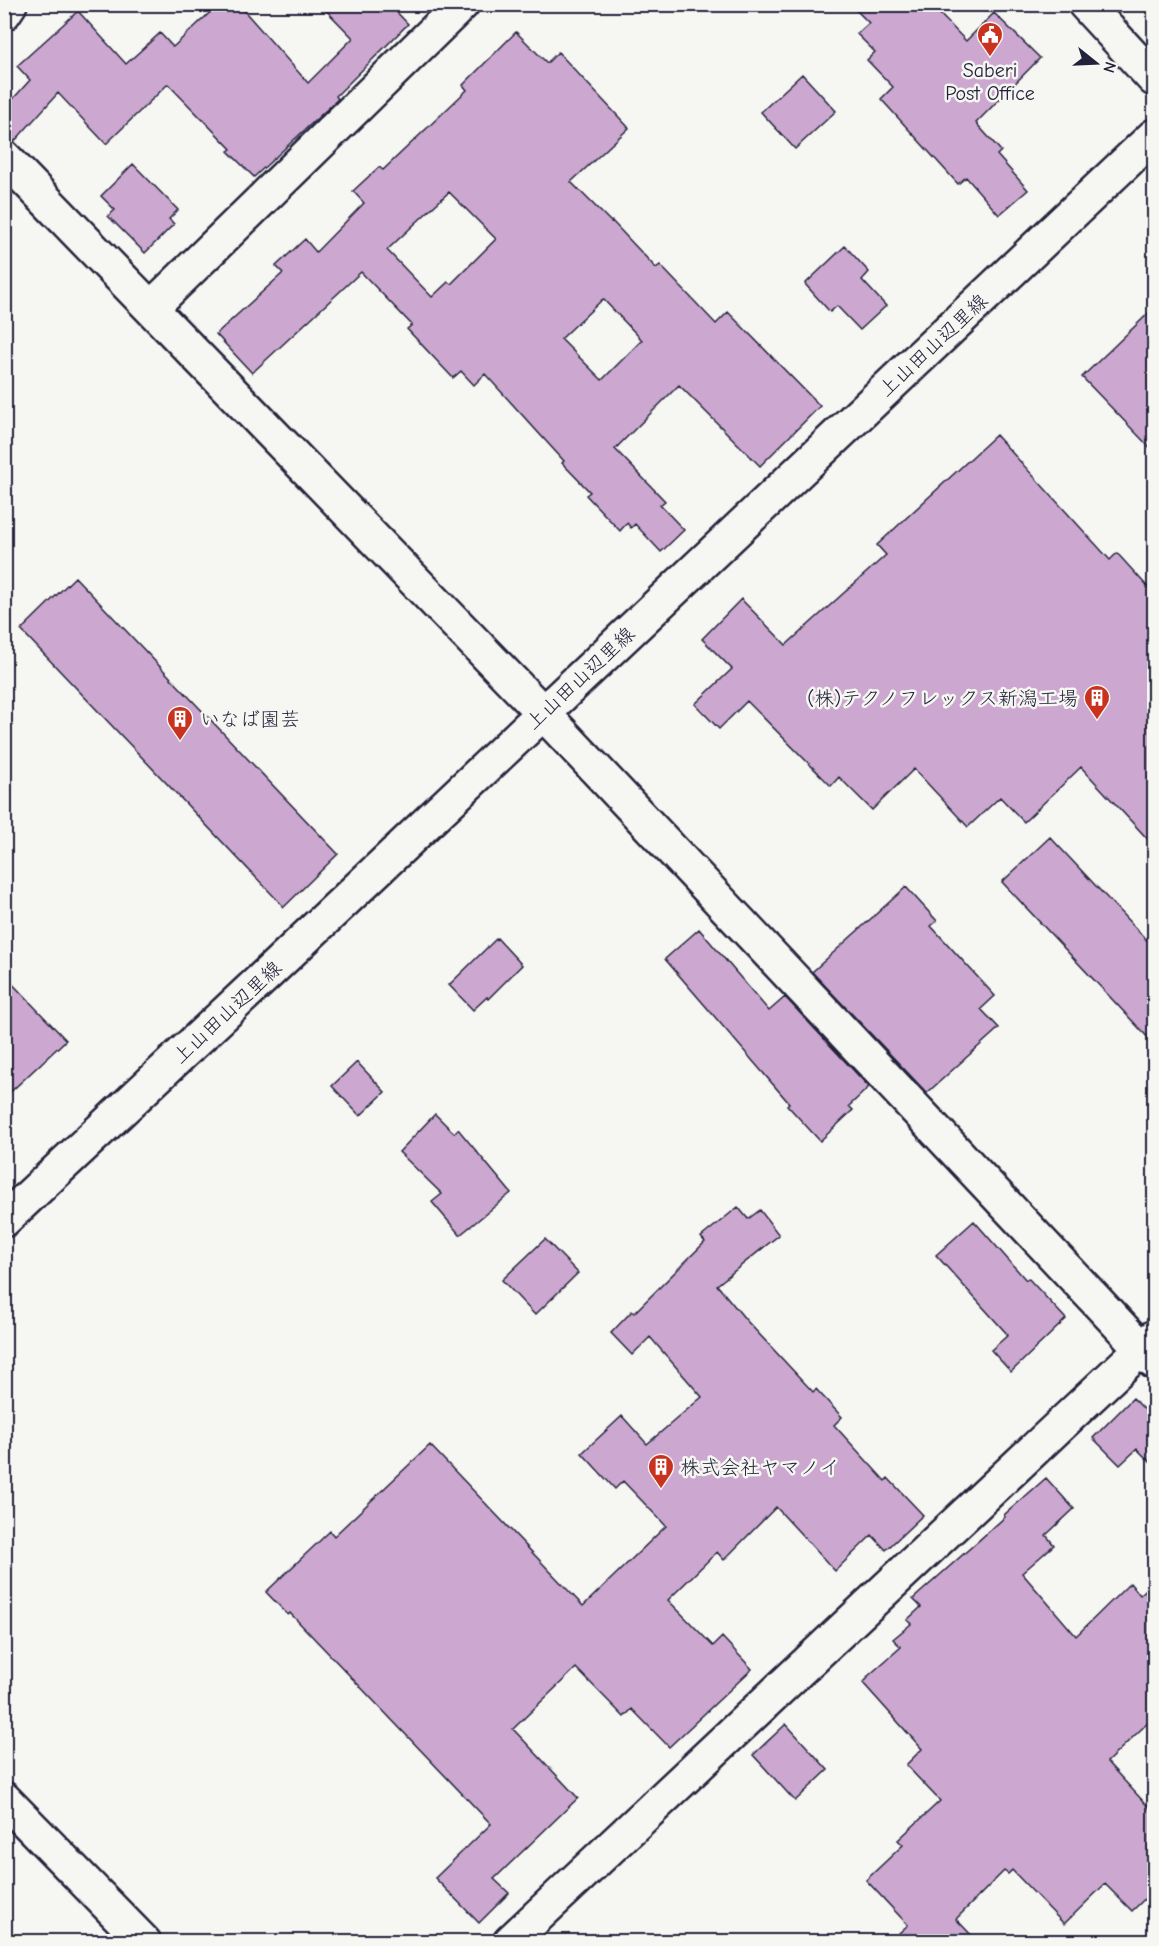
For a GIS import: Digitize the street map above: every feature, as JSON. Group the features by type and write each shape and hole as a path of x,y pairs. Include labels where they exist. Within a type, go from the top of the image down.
{"main road":[{"path":"4,13 10,4"},
{"path":"151,308 462,4"},
{"path":"1085,4 1155,79"},
{"name":"上山田山辺里線","path":"4,1220 1155,136"},
{"path":"4,157 543,713 1150,1350 510,1941"},
{"path":"9,1814 144,1941"}],"building":[{"path":"219,4 238,4 308,83 353,38 320,4 389,4 408,24 336,96 338,99 254,177 228,151 231,149 168,84 106,144 58,93 14,142 4,139 4,109 30,80 17,66 78,11 126,64 160,33 173,47"},
{"path":"850,4 930,4 966,41 994,13 1040,58 976,123 1001,151 997,155 1028,190 999,215 966,177 958,184 881,99 893,87 867,60 875,52 857,34 869,23"},
{"path":"516,32 547,63 558,52 629,128 571,182 656,268 660,265 716,324 728,312 820,406 760,466 679,385 615,449 665,501 660,505 684,530 661,552 635,524 631,528 627,523 620,531 586,495 590,492 562,463 564,461 485,374 474,385 461,371 453,378 407,329 412,325 361,272 252,373 216,334 283,273 276,266 305,239 316,252 364,203 353,191 379,167 383,170 467,90 463,85","holes":["449,192 496,239 451,284 448,282 432,297 387,250","603,299 642,340 602,380 561,339"]},
{"path":"802,74 836,111 795,149 761,112"},
{"path":"133,164 178,210 169,219 174,224 145,253 108,216 115,210 101,196"},
{"path":"845,246 869,272 862,280 886,306 860,330 837,306 830,312 805,284"},
{"path":"1155,307 1155,453 1082,377"},
{"path":"996,435 1110,560 1117,553 1155,595 1155,847 1081,767 1024,822 1000,797 968,827 914,769 872,810 839,777 831,786 747,701 719,729 695,704 732,669 702,639 741,599 786,645 886,555 877,545"},
{"name":"いなば園芸","path":"75,577 338,854 284,907 21,630"},
{"path":"1050,837 1155,949 1155,1045 1002,882"},
{"path":"906,887 937,921 931,926 995,996 981,1009 999,1028 927,1093 812,972"},
{"path":"699,929 769,1011 785,997 869,1087 849,1106 853,1110 820,1141 665,959"},
{"path":"497,938 522,965 488,999 487,997 473,1010 449,985"},
{"path":"4,975 66,1040 4,1098"},
{"path":"357,1062 385,1092 360,1116 332,1086"},
{"path":"435,1114 454,1133 458,1129 511,1193 460,1235 432,1202 442,1194 399,1152"},
{"path":"738,1207 748,1219 760,1210 779,1235 717,1285 813,1392 816,1389 842,1417 834,1425 885,1481 888,1478 923,1515 886,1550 872,1535 835,1571 776,1507 724,1560 717,1552 668,1600 713,1646 722,1637 752,1669 669,1747 632,1709 624,1717 576,1668 513,1729 578,1798 494,1879 509,1893 479,1923 435,1878 491,1824 290,1613 288,1615 266,1592 330,1531 334,1536 430,1445 583,1606 666,1526 623,1481 615,1489 582,1453 622,1416 647,1444 702,1397 650,1337 632,1355 611,1333 705,1242 701,1237"},
{"path":"974,1221 1026,1280 1028,1278 1066,1319 1011,1372 991,1350 1008,1335 936,1255"},
{"path":"545,1239 578,1273 535,1315 502,1280"},
{"path":"1133,1398 1155,1420 1155,1467 1137,1449 1120,1465 1093,1438"},
{"path":"1046,1478 1074,1509 1046,1535 1054,1545 1022,1573 1076,1636 1130,1583 1140,1595 1155,1581 1155,1716 1107,1762 1155,1814 1155,1889 1132,1911 1105,1884 1064,1924 1012,1870 1008,1874 1004,1871 956,1919 977,1941 890,1941 908,1925 866,1880 903,1845 898,1840 940,1801 906,1765 922,1749 863,1683 901,1647 893,1639 911,1624 907,1620 921,1607 913,1599"},
{"path":"786,1724 828,1770 795,1801 753,1755"}],"place":[{"name":"Saberi Post Office","path":"990,58"},
{"name":"(株)テクノフレックス新潟工場","path":"1097,721"},
{"name":"いなば園芸","path":"180,742"},
{"name":"株式会社ヤマノイ","path":"661,1490"}]}
